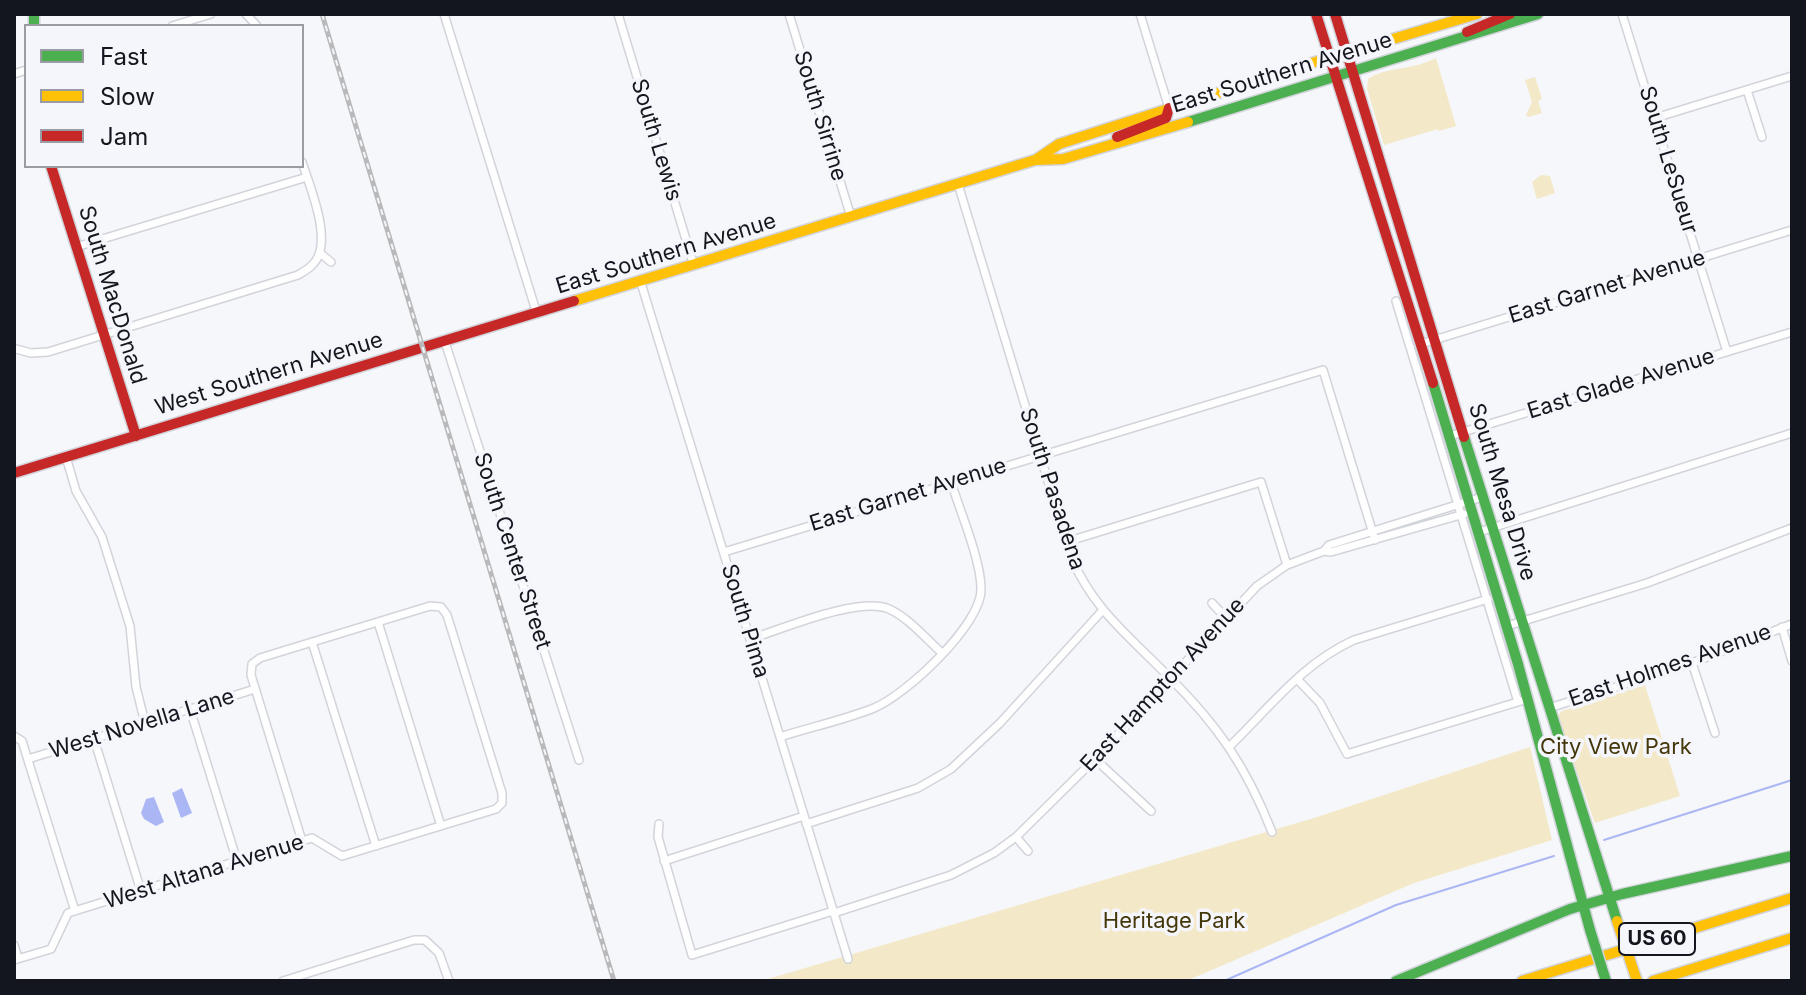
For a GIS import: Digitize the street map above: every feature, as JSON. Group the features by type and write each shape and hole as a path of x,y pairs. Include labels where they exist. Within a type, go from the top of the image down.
{"main road":[{"name":"South Mesa Drive","path":"1316,14 1450,436 1466,507 1479,532 1507,626 1522,701 1606,981"},
{"name":"South Mesa Drive","path":"1335,14 1492,528 1637,981"},
{"name":"East Southern Avenue","path":"1035,160 1059,144 1346,52 1477,14"},
{"path":"1460,39 1468,31 1510,14"},
{"name":"East Southern Avenue","path":"537,314 1035,160 1063,159 1103,148 1538,14"},
{"path":"1103,148 1112,139 1166,118 1169,108"},
{"name":"South MacDonald","path":"52,168 136,436"},
{"name":"West Southern Avenue","path":"14,473 537,314"},
{"path":"1396,981 1582,906 1792,856"},
{"name":"US 60","path":"1522,981 1792,898"},
{"name":"US 60","path":"1653,981 1792,938"}],"street":[{"path":"178,24 211,14"},
{"path":"444,14 537,314"},
{"name":"South Lewis","path":"618,14 694,266"},
{"name":"South Sirrine","path":"789,14 851,217"},
{"path":"1140,14 1169,108"},
{"name":"South LeSueur","path":"1622,14 1727,352"},
{"path":"1655,118 1792,76"},
{"path":"1747,90 1762,137"},
{"path":"15,350 48,352 298,275 314,264 320,253 321,226 304,168"},
{"path":"76,247 307,177"},
{"name":"South Pasadena","path":"958,184 1078,574 1102,611 1170,677 1230,746 1246,772 1272,832"},
{"name":"East Garnet Avenue","path":"1421,344 1792,230"},
{"path":"320,253 331,262"},
{"name":"South Pima","path":"641,283 848,959"},
{"name":"South Mesa Drive","path":"1396,301 1466,507 1488,599 1522,701"},
{"name":"East Glade Avenue","path":"1450,436 1792,332"},
{"name":"South Center Street","path":"445,342 579,760"},
{"name":"East Garnet Avenue","path":"724,552 1323,370 1374,536"},
{"path":"1479,532 1792,433"},
{"path":"66,457 76,491 102,537 130,626 136,687 145,723"},
{"path":"780,737 874,708 889,700 942,653 971,619 982,590 951,482"},
{"path":"1066,542 1261,482 1287,565"},
{"name":"East Hampton Avenue","path":"664,861 692,955 951,875 994,853 1016,837 1095,759 1225,617 1257,586 1287,565 1324,551 1329,545 1374,536 1484,502"},
{"path":"1507,626 1647,583 1792,528"},
{"path":"1230,746 1316,660 1354,640 1488,599"},
{"path":"1212,603 1225,617"},
{"path":"750,639 848,608 872,604 900,614 942,653"},
{"name":"West Altana Avenue","path":"16,959 51,949 68,913 312,838 342,856 496,809 502,803 502,793 447,615 441,607 430,606 378,622"},
{"path":"659,824 658,837 664,861 909,792 951,769 1000,723 1102,611"},
{"path":"302,841 251,675 252,664 260,658 378,622 441,826"},
{"name":"East Holmes Avenue","path":"1549,708 1692,663 1792,624"},
{"path":"1782,627 1792,661"},
{"path":"312,642 376,846"},
{"path":"1692,663 1715,733"},
{"path":"1297,679 1328,715 1347,754 1522,701"},
{"name":"West Novella Lane","path":"28,759 255,689"},
{"path":"190,709 237,861"},
{"path":"16,736 22,741 75,911"},
{"path":"94,739 141,891"},
{"path":"1095,759 1151,811"},
{"path":"1016,837 1028,851"},
{"path":"283,981 414,940 425,940 439,953 449,981"},
{"path":"14,945 16,959"}],"green space":[{"path":"1436,58 1456,126 1384,145 1367,89 1368,79 1382,72 1419,65"},
{"path":"1535,77 1542,99 1538,101 1542,113 1528,117 1526,115 1532,102 1525,80"},
{"path":"1541,175 1550,176 1555,193 1537,199 1532,182"},
{"name":"City View Park","path":"1645,685 1680,796 1595,823 1557,716 1562,711"},
{"name":"Heritage Park","path":"1530,747 1552,840 1414,883 1186,981 761,981 1314,818"}],"water":[{"path":"182,788 192,813 181,818 172,793"},
{"path":"154,797 164,822 156,826 144,819 141,813 146,799"}],"waterway":[{"path":"1604,840 1792,780"},
{"path":"1224,981 1396,905 1554,856"}],"railway":[{"path":"322,14 614,981"}],"traffic: fast":[{"path":"34,14 34,24"},
{"path":"1188,122 1538,14"},
{"path":"1433,383 1518,664 1590,930"},
{"path":"1464,437 1617,921"},
{"path":"1396,981 1570,909 1622,894 1792,856"},
{"path":"1590,930 1606,981"}],"traffic: slow":[{"path":"1037,159 1059,144 1477,14"},
{"path":"574,301 1035,160 1063,159 1188,122"},
{"path":"1522,981 1792,898"},
{"path":"1617,921 1637,981"},
{"path":"1653,981 1792,938"}],"traffic: jam":[{"path":"1316,14 1433,383"},
{"path":"1335,14 1464,437"},
{"path":"1467,32 1510,14"},
{"path":"1117,137 1166,118 1169,108"},
{"path":"52,168 136,436"},
{"path":"14,473 574,301"}]}
